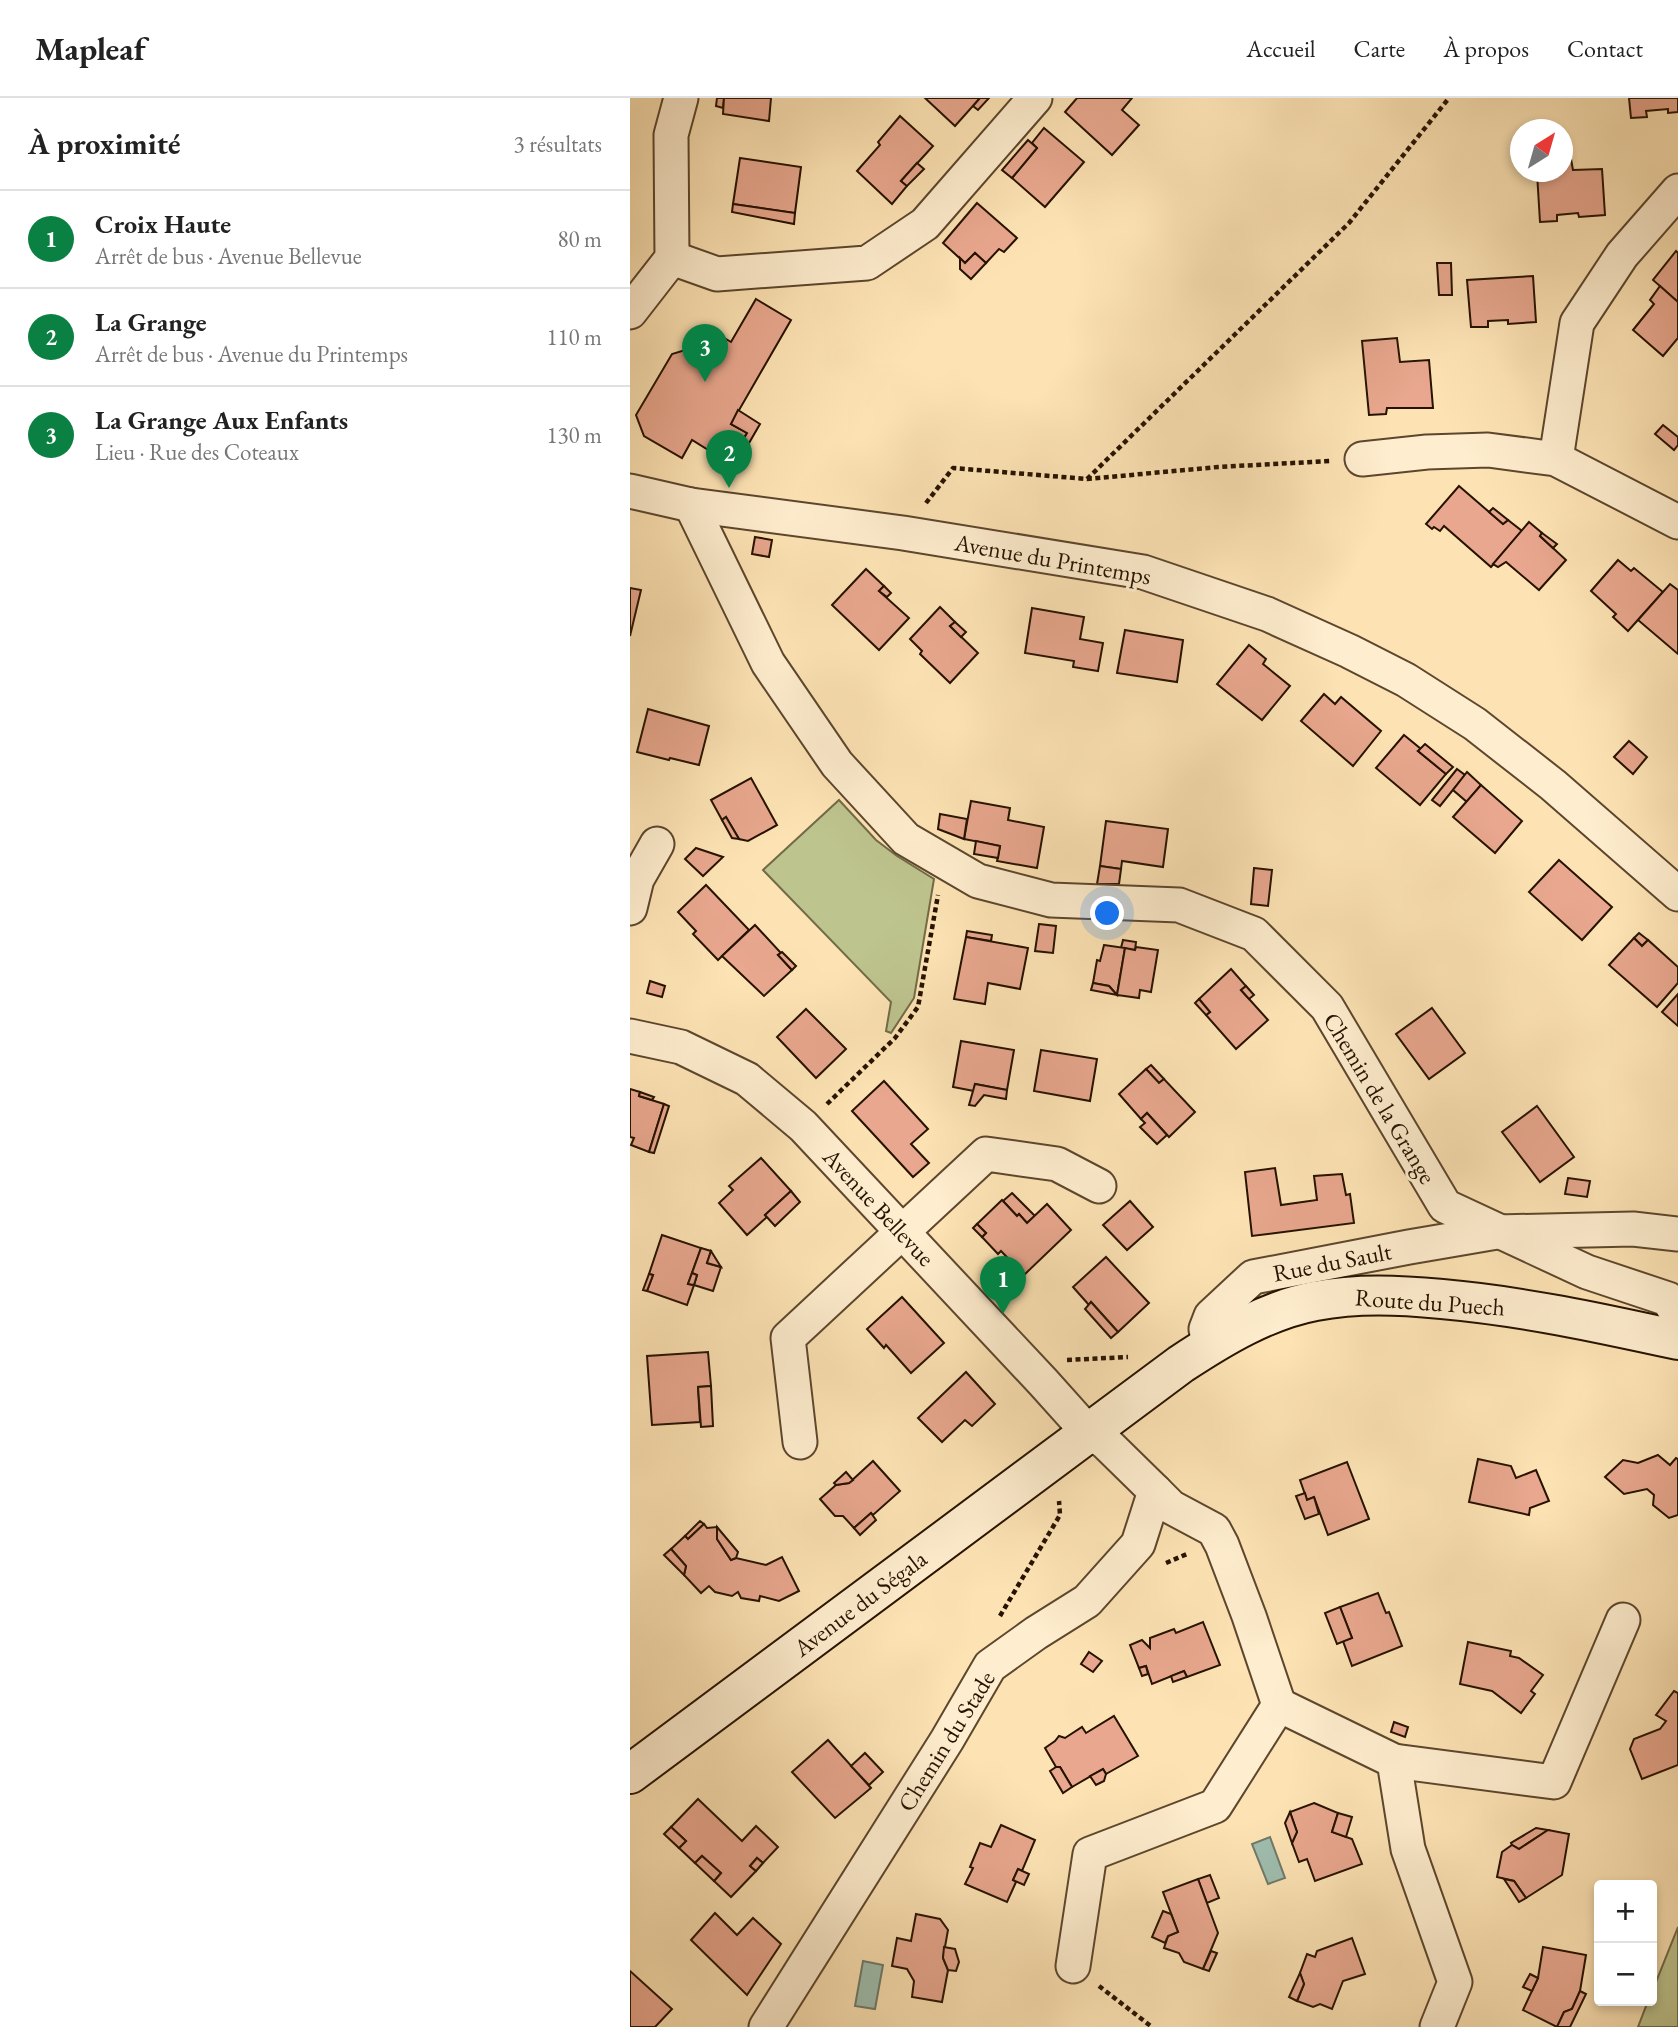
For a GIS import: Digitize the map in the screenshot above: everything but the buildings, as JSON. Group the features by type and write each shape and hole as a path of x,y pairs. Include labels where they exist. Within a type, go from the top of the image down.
{"street":[{"path":"630,312 672,258 671,135 681,98"},
{"path":"672,258 717,274 867,263 925,224 1035,98"},
{"path":"1556,459 1577,323 1622,255 1678,191"},
{"path":"1362,459 1427,452 1488,450 1556,459 1678,522"},
{"name":"Avenue du Printemps","path":"630,491 691,505 903,533 1143,572 1267,614 1406,680 1475,724 1553,785 1678,894"},
{"name":"Chemin de la Grange","path":"691,505 768,663 837,764 906,839 978,881 1051,900 1179,905 1254,934 1327,1007 1445,1206 1587,1272 1668,1299 1678,1316"},
{"path":"630,908 636,879 657,844"},
{"name":"Avenue Bellevue","path":"630,1036 681,1046 747,1079 803,1126 1091,1433"},
{"path":"800,1442 788,1338 986,1154 1057,1164 1099,1186"},
{"name":"Rue du Sault","path":"1195,1355 1211,1316 1253,1277 1497,1232 1633,1229 1678,1234"},
{"name":"Route du Puech","path":"1091,1433 1195,1355 1262,1318 1312,1301 1350,1295 1394,1295 1480,1303 1583,1319 1678,1340"},
{"path":"1091,1433 1105,1442 1171,1507 1213,1530 1222,1545 1279,1705 1394,1761 1554,1782 1623,1620"},
{"name":"Avenue du Ségala","path":"630,1774 1091,1433"},
{"name":"Chemin du Stade","path":"766,2027 947,1740 990,1666 1087,1601 1138,1544 1155,1491"},
{"path":"1073,1966 1090,1854 1215,1806 1279,1705"},
{"path":"1394,1761 1409,1849 1455,1982 1437,2027"}],"path":[{"path":"1087,480 1349,223 1449,98"},
{"path":"903,533 953,468 1087,480 1218,467 1362,459"},
{"path":"803,1126 895,1038 918,1006 944,861"},
{"path":"1014,1350 1062,1360 1195,1355"},
{"path":"990,1666 986,1638 1060,1515 1059,1495"},
{"path":"1073,1966 1152,2027"}],"green space":[{"path":"839,800 876,840 934,879 914,998 891,1033 886,1031 891,1002 763,870"},
{"path":"1678,1927 1678,2027 1638,2027 1646,2006 1657,2006 1657,1980"}],"shaded area":[{"path":"1270,1837 1285,1878 1268,1884 1252,1844"},
{"path":"863,1961 883,1965 875,2009 855,2006"}],"place":[{"name":"La Grange Aux Enfants","path":"705,382"},
{"name":"La Grange","path":"729,488"},
{"name":"Croix Haute","path":"1003,1314"}]}
